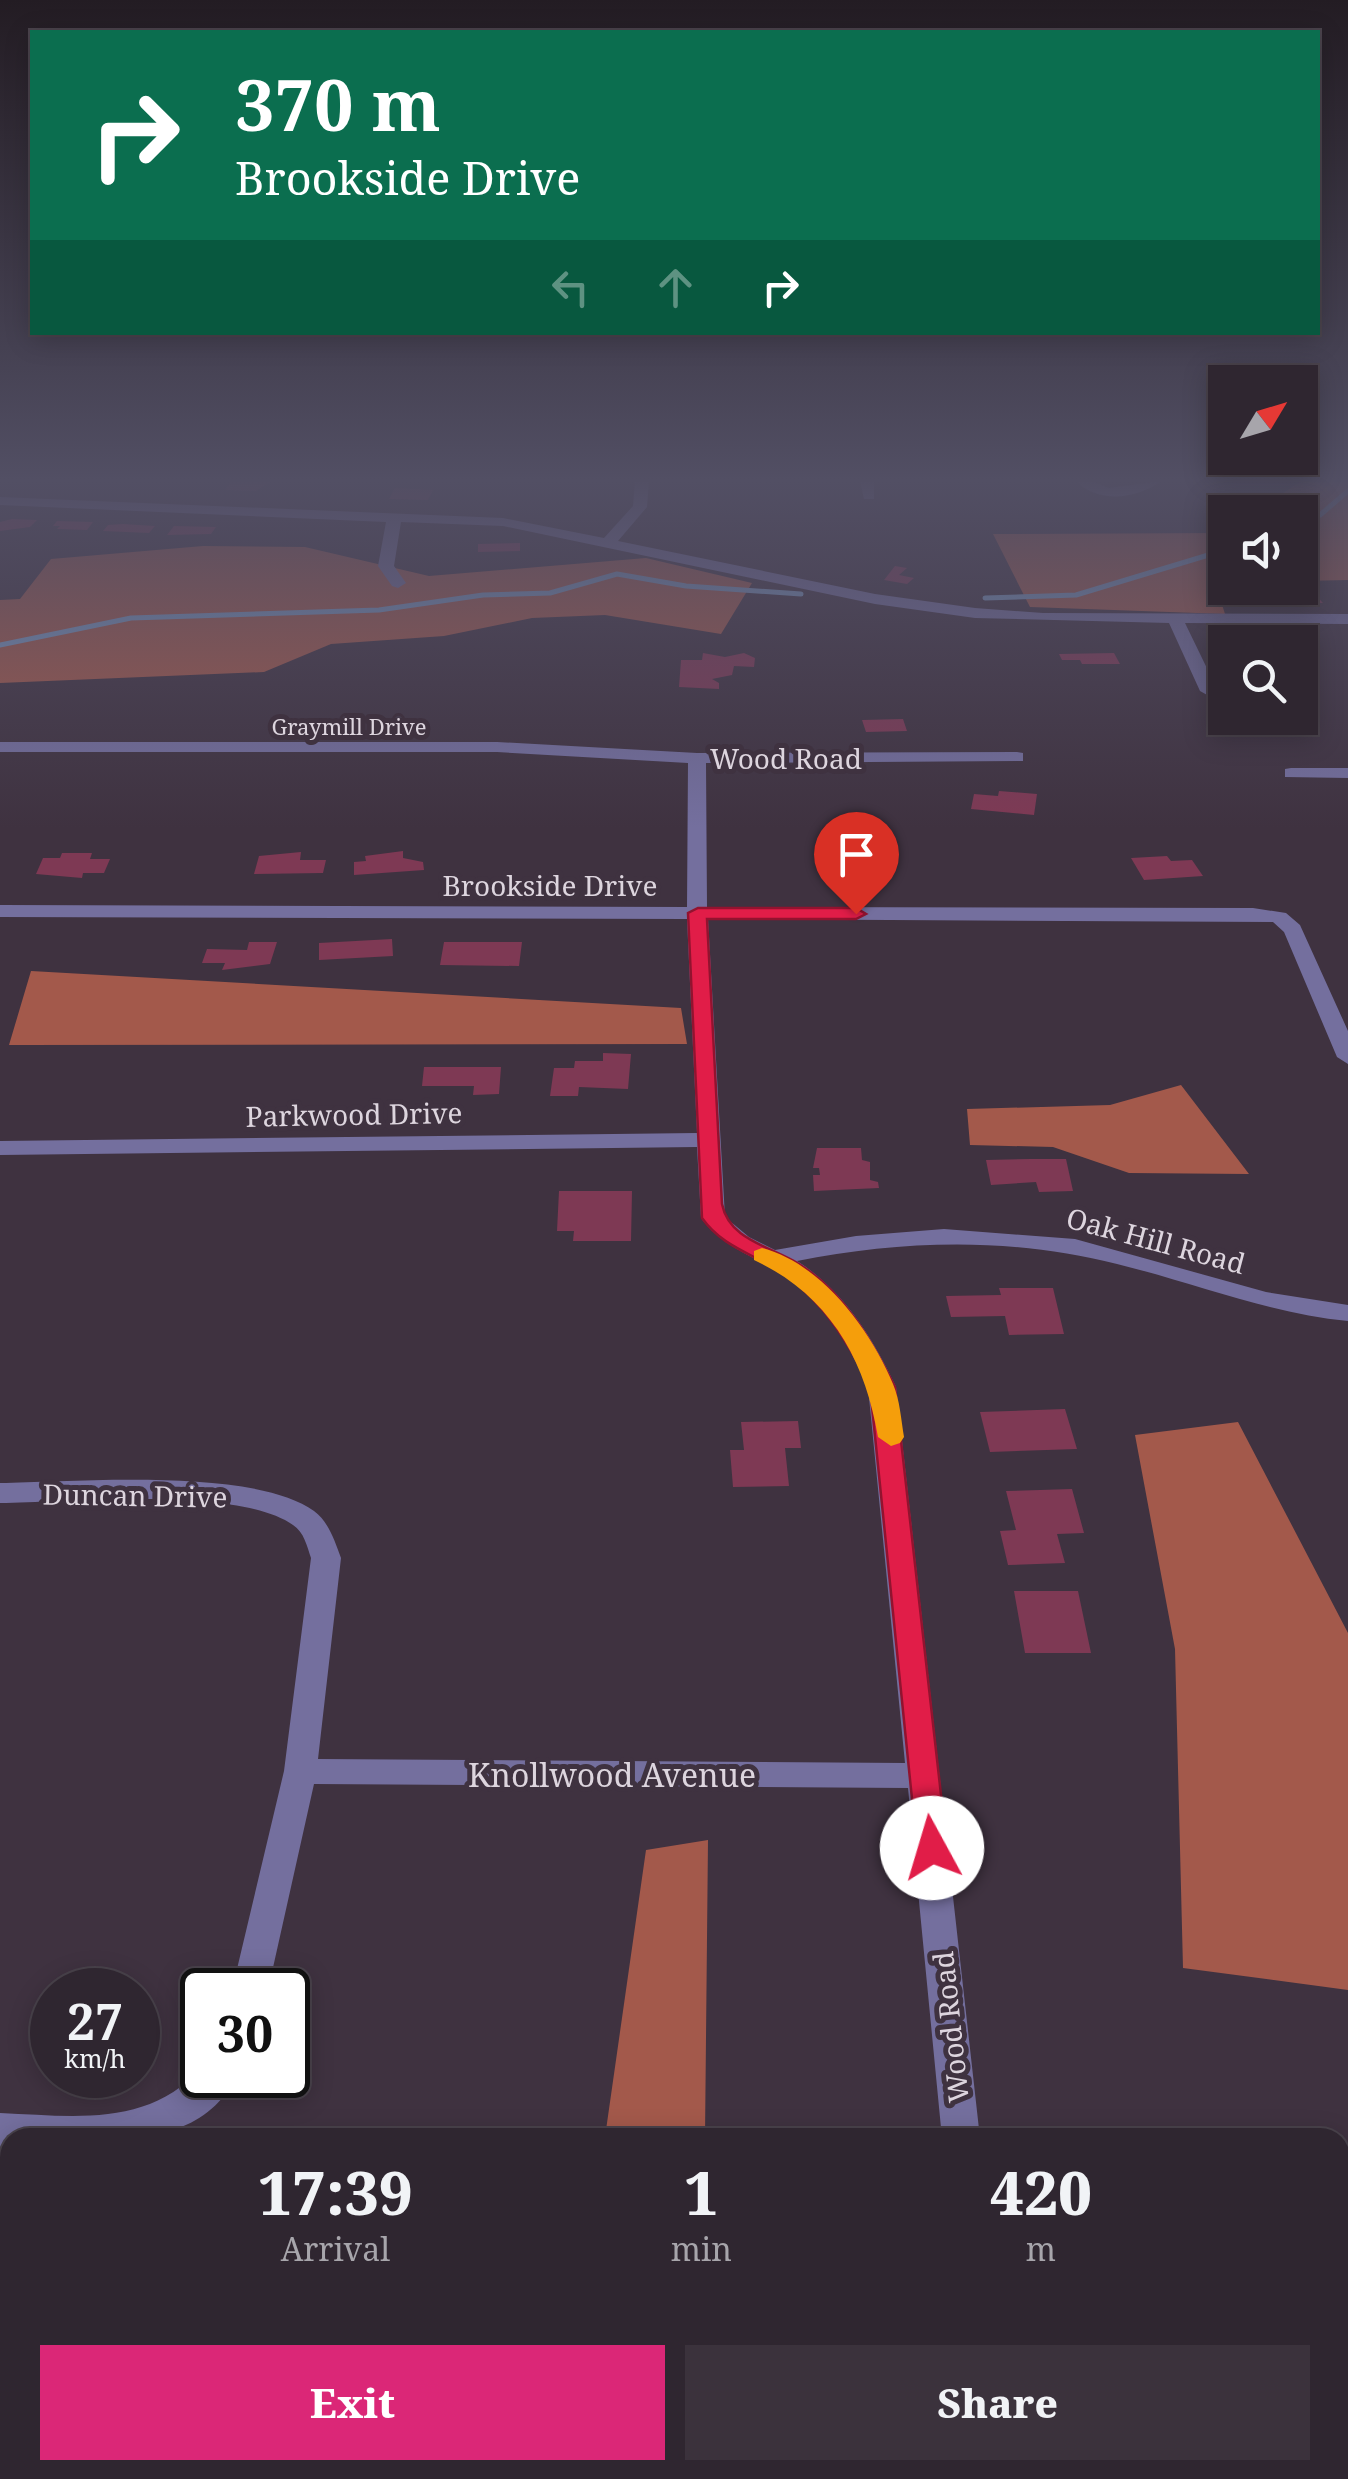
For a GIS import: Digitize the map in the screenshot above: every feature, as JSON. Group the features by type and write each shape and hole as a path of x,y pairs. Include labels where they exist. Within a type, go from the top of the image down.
{"street":[{"path":"866,597 942,610 1043,618 1348,619"},
{"path":"1175,619 1208,689"},
{"name":"Graymill Drive","path":"0,747 550,748 697,758"},
{"name":"Wood Road","path":"960,2128 882,1387 857,1336 811,1285 769,1258 741,1246 714,1218 698,913 697,758 1017,757"},
{"path":"1292,772 1348,774"},
{"name":"Brookside Drive","path":"0,910 1278,917 1293,929 1348,1057"},
{"name":"Parkwood Drive","path":"0,1148 708,1140"},
{"name":"Oak Hill Road","path":"769,1258 892,1240 1020,1238 1124,1257 1278,1304 1348,1313"},
{"name":"Duncan Drive","path":"0,1493 220,1494 280,1505 304,1518 319,1536 326,1558 300,1771 255,1968"},
{"name":"Knollwood Avenue","path":"300,1771 925,1776"},
{"path":"130,2128 166,2120 202,2098"}],"shaded area":[{"path":"744,597 721,634 605,615 532,618 444,636 331,644 264,672 0,683 0,600"},
{"path":"1025,597 1208,597 1208,605 1222,605 1225,614 1030,607"},
{"path":"31,971 681,1008 687,1044 9,1045"},
{"path":"1181,1085 1249,1174 1129,1173 1053,1147 970,1145 967,1109 1110,1105"},
{"path":"1238,1422 1348,1633 1348,1990 1183,1968 1175,1649 1135,1435"},
{"path":"708,1840 705,2128 606,2128 646,1850"}],"building":[{"path":"703,653 725,657 744,653 755,658 754,667 734,666 732,675 712,679 719,683 719,689 679,687 681,660 702,660"},
{"path":"1114,653 1120,664 1082,664 1080,660 1062,660 1059,654"},
{"path":"903,719 907,731 866,732 862,720"},
{"path":"999,791 1037,794 1034,815 971,809 974,794 998,796"},
{"path":"403,851 403,858 423,862 424,870 354,875 354,862 366,861 365,856"},
{"path":"301,852 300,860 326,860 323,873 254,874 259,856"},
{"path":"62,853 92,853 90,859 110,859 104,873 83,873 82,878 36,874 43,858 60,858"},
{"path":"1167,856 1171,861 1192,860 1203,876 1144,880 1131,858"},
{"path":"392,939 393,956 319,960 319,943"},
{"path":"249,942 277,942 270,964 222,970 225,963 202,963 207,949 247,950"},
{"path":"444,942 522,942 519,966 440,965"},
{"path":"603,1053 631,1054 628,1089 579,1087 578,1096 550,1096 554,1068 574,1068 575,1061 603,1061"},
{"path":"424,1067 501,1067 499,1094 473,1095 474,1086 422,1086"},
{"path":"817,1148 861,1148 862,1160 870,1162 870,1180 878,1182 879,1188 814,1191 813,1175 820,1175 819,1168 813,1168"},
{"path":"1066,1159 1073,1191 1039,1192 1036,1182 991,1185 986,1160"},
{"path":"559,1191 632,1191 631,1241 573,1241 574,1231 557,1231"},
{"path":"999,1288 1053,1288 1064,1334 1009,1335 1005,1316 951,1317 946,1296 1001,1295"},
{"path":"1065,1409 1077,1449 990,1452 980,1412"},
{"path":"798,1421 801,1448 785,1448 789,1486 733,1487 730,1450 744,1450 741,1422"},
{"path":"1072,1489 1084,1533 1057,1534 1065,1563 1008,1565 1000,1531 1016,1530 1006,1491"},
{"path":"1014,1591 1078,1591 1091,1653 1025,1653"}],"waterway":[{"path":"0,645 131,618 379,610 471,597"},
{"path":"985,598 1025,597"}],"slow traffic":[{"path":"762,1255 811,1285 857,1336 882,1387 891,1437"}],"route":[{"path":"856,914 698,913 711,1204 714,1218 725,1234 792,1270 811,1285 857,1336 882,1387 888,1412 932,1848"}]}
